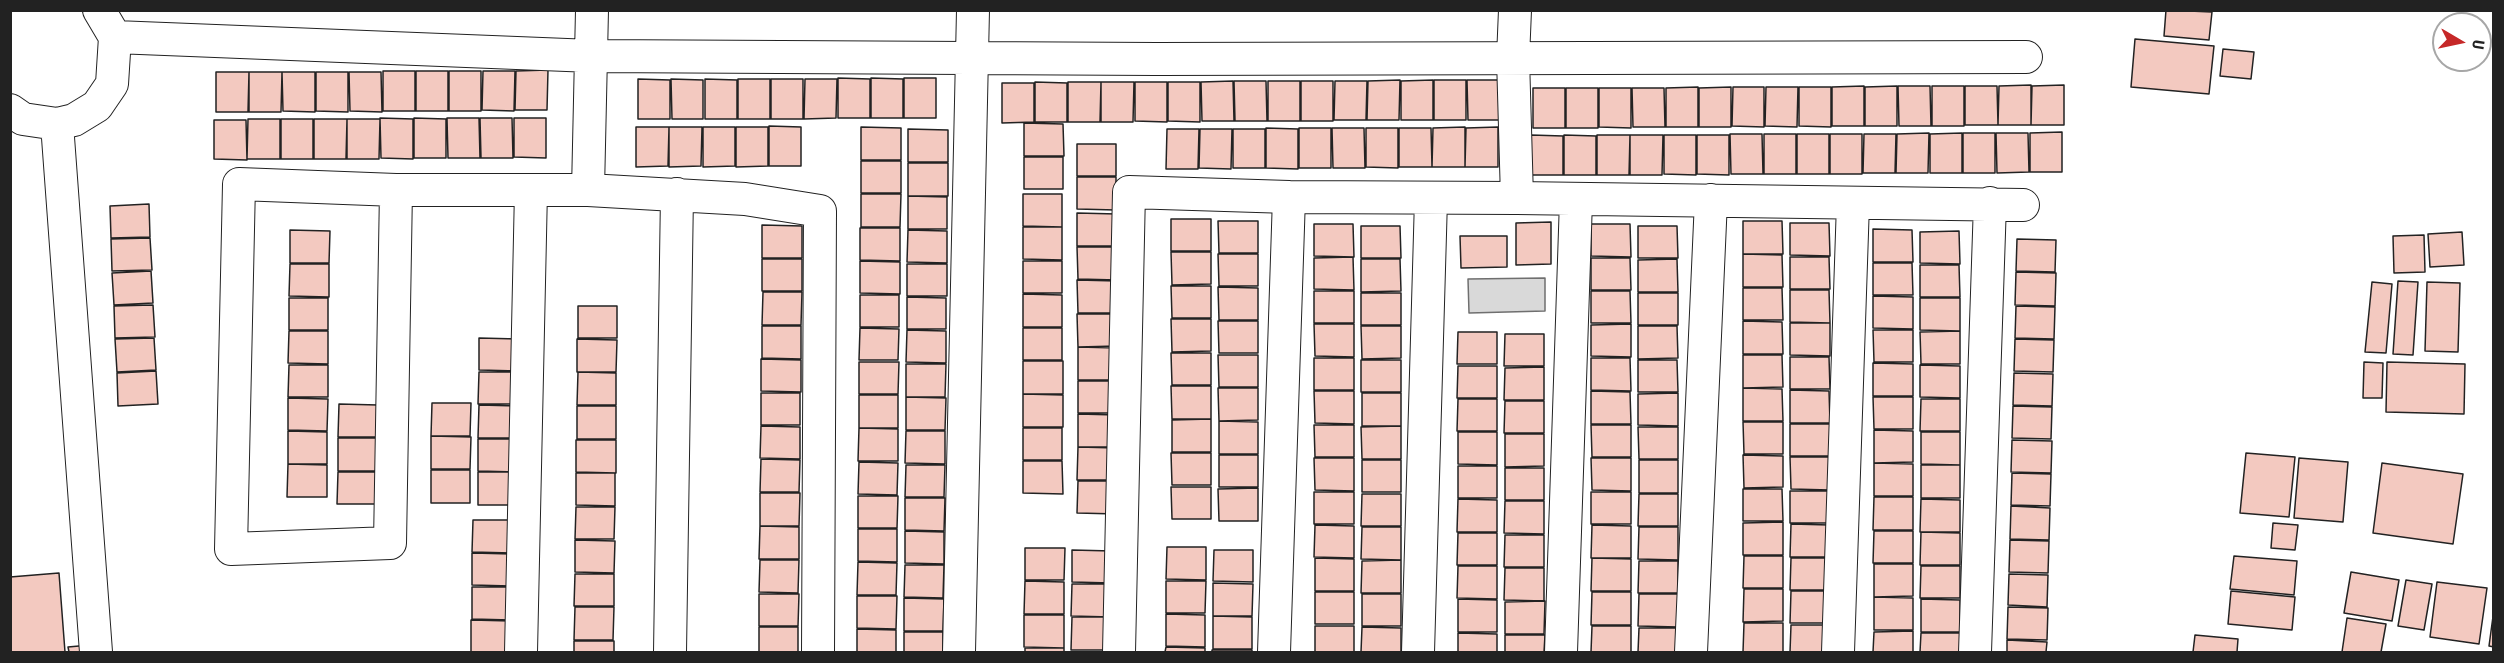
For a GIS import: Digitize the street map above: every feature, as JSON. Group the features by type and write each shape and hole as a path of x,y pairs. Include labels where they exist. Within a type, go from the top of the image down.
{"street":[{"path":"10,110 23,119 57,124 74,120 96,106 112,84 115,37 99,10"},
{"path":"588,190 592,10"},
{"path":"959,652 973,10"},
{"path":"1515,10 1513,58 1517,198"},
{"path":"115,37 592,56 972,59 2026,57"},
{"path":"57,124 96,652"},
{"path":"396,190 390,543 231,549 239,184 396,190 588,190 677,194 745,199 820,211 818,652"},
{"path":"521,652 531,190"},
{"path":"1119,652 1129,192 1289,197 2023,205"},
{"path":"670,652 677,194"},
{"path":"1274,652 1289,197"},
{"path":"1418,652 1431,199"},
{"path":"1561,652 1576,200"},
{"path":"1691,652 1711,200"},
{"path":"1838,652 1853,203"},
{"path":"1975,652 1990,203"}],"shaded area":[{"path":"1545,278 1545,311 1469,313 1468,279"}],"building":[{"path":"2166,10 2212,12 2209,40 2164,36"},
{"path":"2135,39 2214,46 2209,94 2131,87"},
{"path":"2223,49 2254,52 2251,79 2220,76"},
{"path":"548,70 547,110 515,110 516,71"},
{"path":"383,71 415,71 415,111 383,111"},
{"path":"416,71 448,71 448,111 416,111"},
{"path":"449,71 481,71 481,111 449,111"},
{"path":"483,71 515,71 514,111 482,110"},
{"path":"216,72 249,72 248,112 216,112"},
{"path":"249,72 282,72 281,112 249,112"},
{"path":"282,72 315,72 315,112 283,111"},
{"path":"316,72 348,72 348,112 316,111"},
{"path":"349,72 381,72 382,112 350,111"},
{"path":"838,78 870,79 870,118 838,118"},
{"path":"871,78 903,79 903,118 871,118"},
{"path":"904,78 936,78 936,118 904,118"},
{"path":"638,79 670,80 670,119 638,119"},
{"path":"671,79 703,80 703,119 672,119"},
{"path":"705,79 737,80 737,119 705,119"},
{"path":"738,79 770,79 770,119 738,119"},
{"path":"771,79 803,79 803,119 771,119"},
{"path":"805,79 837,79 836,118 804,119"},
{"path":"1400,80 1399,120 1367,120 1368,81"},
{"path":"1433,80 1433,120 1401,120 1401,81"},
{"path":"1434,80 1466,80 1466,120 1434,120"},
{"path":"1467,80 1499,80 1499,120 1468,120"},
{"path":"1233,81 1234,121 1202,121 1201,82"},
{"path":"1234,81 1266,81 1267,121 1235,121"},
{"path":"1268,81 1300,81 1300,121 1268,121"},
{"path":"1301,81 1333,81 1333,121 1301,121"},
{"path":"1335,81 1367,81 1366,120 1334,120"},
{"path":"1035,82 1067,83 1067,122 1035,122"},
{"path":"1068,82 1101,82 1100,122 1068,122"},
{"path":"1101,82 1134,82 1133,122 1101,122"},
{"path":"1135,82 1167,82 1167,122 1135,121"},
{"path":"1168,82 1200,82 1200,122 1168,121"},
{"path":"1002,83 1034,83 1034,122 1002,123"},
{"path":"2031,85 2031,125 1998,125 1999,86"},
{"path":"2064,85 2064,125 2031,125 2032,86"},
{"path":"1864,86 1864,126 1832,126 1832,87"},
{"path":"1897,86 1897,126 1865,126 1865,87"},
{"path":"1898,86 1930,86 1931,126 1899,126"},
{"path":"1932,86 1964,86 1964,126 1932,126"},
{"path":"1965,86 1997,86 1998,125 1965,125"},
{"path":"1698,87 1698,127 1666,127 1666,88"},
{"path":"1731,87 1731,127 1699,127 1699,88"},
{"path":"1733,87 1764,87 1764,127 1732,126"},
{"path":"1766,87 1798,87 1797,127 1765,126"},
{"path":"1799,87 1831,87 1831,127 1799,126"},
{"path":"1533,88 1565,88 1565,128 1533,128"},
{"path":"1566,88 1598,88 1598,128 1566,128"},
{"path":"1599,88 1631,88 1631,128 1599,127"},
{"path":"1632,88 1664,88 1665,127 1633,127"},
{"path":"380,118 413,119 413,159 381,158"},
{"path":"414,118 446,119 446,158 414,158"},
{"path":"447,118 479,118 480,158 448,158"},
{"path":"480,118 512,118 513,158 481,158"},
{"path":"514,118 546,118 546,158 514,157"},
{"path":"248,119 280,119 280,159 247,159"},
{"path":"281,119 313,119 313,159 281,159"},
{"path":"314,119 347,119 346,159 314,159"},
{"path":"347,119 380,119 379,159 347,159"},
{"path":"214,120 246,120 247,160 214,159"},
{"path":"1024,123 1063,124 1064,156 1024,156"},
{"path":"769,126 801,127 801,166 769,166"},
{"path":"636,127 669,127 668,166 636,167"},
{"path":"669,127 702,127 701,166 669,167"},
{"path":"703,127 735,127 735,166 703,167"},
{"path":"736,127 768,127 768,166 736,167"},
{"path":"861,127 901,128 901,160 861,160"},
{"path":"1465,127 1465,167 1432,167 1433,128"},
{"path":"1498,127 1498,167 1465,167 1466,128"},
{"path":"1266,128 1298,129 1298,169 1266,168"},
{"path":"1299,128 1331,128 1331,168 1299,168"},
{"path":"1332,128 1364,128 1365,168 1333,168"},
{"path":"1366,128 1398,128 1398,168 1366,167"},
{"path":"1399,128 1431,128 1432,167 1399,167"},
{"path":"908,129 948,130 948,162 908,162"},
{"path":"1167,129 1199,129 1198,169 1166,169"},
{"path":"1200,129 1232,129 1231,169 1199,168"},
{"path":"1233,129 1265,129 1265,168 1233,168"},
{"path":"2062,132 2062,172 2030,172 2030,133"},
{"path":"1929,133 1928,173 1896,173 1897,134"},
{"path":"1962,133 1962,173 1930,173 1930,134"},
{"path":"1963,133 1995,133 1995,173 1963,173"},
{"path":"1996,133 2028,133 2029,172 1997,173"},
{"path":"1730,134 1762,134 1763,174 1731,174"},
{"path":"1764,134 1796,134 1796,174 1764,174"},
{"path":"1797,134 1829,134 1829,174 1797,174"},
{"path":"1830,134 1862,134 1862,174 1830,174"},
{"path":"1864,134 1896,134 1895,173 1863,173"},
{"path":"1531,135 1563,136 1563,175 1531,175"},
{"path":"1564,135 1596,136 1596,175 1564,175"},
{"path":"1597,135 1630,135 1629,175 1597,175"},
{"path":"1630,135 1663,135 1662,175 1630,175"},
{"path":"1664,135 1696,135 1696,175 1664,174"},
{"path":"1697,135 1729,135 1729,175 1697,174"},
{"path":"1077,144 1116,144 1116,176 1077,176"},
{"path":"1024,157 1063,157 1063,189 1024,189"},
{"path":"861,161 901,161 901,193 861,193"},
{"path":"908,163 948,163 948,196 908,196"},
{"path":"1077,177 1116,177 1116,210 1077,209"},
{"path":"861,194 901,194 900,227 861,227"},
{"path":"1023,194 1062,194 1062,227 1023,226"},
{"path":"908,196 947,197 947,229 908,229"},
{"path":"149,204 150,237 111,238 110,206"},
{"path":"1077,213 1117,214 1117,246 1077,246"},
{"path":"1171,219 1211,219 1211,251 1171,251"},
{"path":"1218,221 1258,221 1258,253 1219,253"},
{"path":"1743,221 1782,221 1783,254 1743,254"},
{"path":"1551,222 1551,264 1516,265 1516,223"},
{"path":"1790,223 1829,223 1830,256 1790,255"},
{"path":"1314,224 1353,224 1354,257 1314,256"},
{"path":"1591,224 1630,224 1631,257 1591,256"},
{"path":"762,225 802,226 802,258 762,258"},
{"path":"1361,226 1400,226 1401,258 1361,258"},
{"path":"1638,226 1677,226 1678,258 1638,258"},
{"path":"1023,227 1062,227 1062,260 1023,259"},
{"path":"860,228 900,228 900,261 860,260"},
{"path":"1873,229 1912,230 1913,262 1873,262"},
{"path":"290,230 330,231 329,263 290,263"},
{"path":"908,230 947,231 947,263 907,262"},
{"path":"1959,231 1960,264 1920,263 1920,232"},
{"path":"2462,232 2464,265 2430,267 2428,234"},
{"path":"2424,235 2425,272 2394,273 2393,236"},
{"path":"1460,236 1507,236 1507,267 1461,268"},
{"path":"150,238 152,270 112,271 111,239"},
{"path":"2017,239 2056,240 2055,272 2016,271"},
{"path":"1077,247 1117,247 1117,280 1078,279"},
{"path":"1171,252 1211,252 1211,284 1172,285"},
{"path":"1218,254 1258,254 1258,286 1219,286"},
{"path":"1743,254 1782,255 1783,287 1743,287"},
{"path":"1353,257 1354,290 1314,289 1314,258"},
{"path":"1790,257 1829,257 1830,289 1790,289"},
{"path":"1591,258 1630,258 1631,290 1591,290"},
{"path":"762,259 802,259 802,291 762,291"},
{"path":"1361,259 1400,259 1401,291 1361,292"},
{"path":"1677,259 1678,292 1638,292 1638,260"},
{"path":"860,261 900,262 900,294 860,293"},
{"path":"1023,261 1062,261 1062,293 1023,293"},
{"path":"1873,263 1912,263 1913,295 1873,295"},
{"path":"290,264 329,264 329,297 289,296"},
{"path":"907,264 947,264 947,296 907,296"},
{"path":"1920,265 1959,265 1960,297 1920,297"},
{"path":"151,271 153,303 114,305 112,273"},
{"path":"2016,272 2056,273 2055,306 2015,305"},
{"path":"1077,280 1117,281 1117,313 1078,313"},
{"path":"2398,281 2418,282 2413,355 2393,354"},
{"path":"2372,282 2392,284 2386,353 2365,352"},
{"path":"2427,282 2460,283 2458,352 2425,351"},
{"path":"1171,286 1211,286 1211,318 1172,318"},
{"path":"1218,287 1258,288 1258,320 1219,320"},
{"path":"1743,288 1782,288 1783,320 1743,320"},
{"path":"1790,290 1829,290 1830,323 1790,322"},
{"path":"1314,291 1354,291 1354,323 1314,323"},
{"path":"1591,291 1630,291 1631,323 1591,323"},
{"path":"763,292 802,292 801,325 762,325"},
{"path":"1361,293 1401,293 1401,325 1361,325"},
{"path":"1638,293 1678,293 1678,325 1638,325"},
{"path":"1023,294 1062,295 1062,327 1023,327"},
{"path":"860,295 899,295 899,327 860,327"},
{"path":"1873,296 1913,297 1913,329 1873,328"},
{"path":"907,297 946,298 946,329 907,329"},
{"path":"289,298 328,298 328,330 289,330"},
{"path":"1920,298 1960,298 1960,331 1920,330"},
{"path":"153,305 155,337 115,338 114,306"},
{"path":"578,306 617,306 617,338 578,338"},
{"path":"2016,306 2055,307 2054,339 2015,338"},
{"path":"1077,314 1117,314 1117,346 1078,347"},
{"path":"1171,319 1211,319 1211,351 1172,352"},
{"path":"1218,321 1258,321 1258,353 1219,353"},
{"path":"1743,321 1782,322 1783,354 1743,354"},
{"path":"1790,323 1830,323 1830,356 1790,355"},
{"path":"1314,324 1354,324 1354,357 1315,356"},
{"path":"1631,324 1631,357 1591,356 1591,325"},
{"path":"762,326 801,326 801,359 762,358"},
{"path":"1361,326 1401,326 1401,358 1362,359"},
{"path":"1638,326 1677,326 1678,358 1638,359"},
{"path":"860,328 899,329 898,360 859,360"},
{"path":"1023,328 1062,328 1062,360 1023,360"},
{"path":"907,330 946,331 946,363 906,362"},
{"path":"1873,330 1913,330 1913,362 1874,362"},
{"path":"289,331 328,331 328,364 288,363"},
{"path":"1960,331 1960,364 1921,364 1920,332"},
{"path":"1458,332 1497,332 1497,364 1457,364"},
{"path":"1505,334 1544,334 1544,366 1504,366"},
{"path":"154,338 156,370 117,372 115,339"},
{"path":"479,338 518,339 518,371 479,370"},
{"path":"577,339 617,340 616,372 577,372"},
{"path":"2015,339 2054,340 2053,372 2014,371"},
{"path":"1078,347 1117,348 1117,380 1078,380"},
{"path":"1171,353 1211,353 1211,385 1172,385"},
{"path":"1218,355 1258,355 1258,387 1219,387"},
{"path":"1743,355 1782,355 1783,387 1743,388"},
{"path":"1790,357 1829,357 1830,389 1790,389"},
{"path":"1314,358 1354,358 1354,390 1314,390"},
{"path":"1591,358 1630,358 1631,391 1591,390"},
{"path":"761,359 801,360 801,392 761,391"},
{"path":"1361,360 1401,360 1401,392 1361,392"},
{"path":"1638,360 1677,360 1678,392 1638,392"},
{"path":"1023,361 1063,361 1063,394 1023,394"},
{"path":"859,362 899,362 898,394 859,394"},
{"path":"2364,362 2383,363 2382,398 2363,398"},
{"path":"2387,362 2465,364 2464,414 2386,412"},
{"path":"1873,363 1913,364 1913,396 1873,396"},
{"path":"906,364 946,364 945,397 906,397"},
{"path":"289,365 328,365 328,397 288,397"},
{"path":"1920,365 1960,366 1960,398 1920,397"},
{"path":"1458,366 1497,366 1497,398 1457,398"},
{"path":"1544,367 1544,400 1504,400 1505,368"},
{"path":"156,371 158,404 118,406 117,373"},
{"path":"479,372 518,372 518,404 478,404"},
{"path":"578,372 616,373 616,405 577,405"},
{"path":"2014,373 2053,374 2052,406 2013,405"},
{"path":"1078,381 1117,381 1117,413 1078,413"},
{"path":"1171,386 1211,386 1211,419 1172,419"},
{"path":"1218,388 1258,388 1258,420 1219,421"},
{"path":"1743,388 1782,389 1783,421 1743,421"},
{"path":"1790,390 1829,391 1830,423 1790,423"},
{"path":"1314,391 1354,391 1354,424 1315,423"},
{"path":"1591,391 1630,392 1631,424 1591,424"},
{"path":"761,393 800,393 800,425 761,425"},
{"path":"1362,393 1401,393 1401,426 1362,426"},
{"path":"1678,393 1678,426 1638,425 1638,394"},
{"path":"1023,394 1063,395 1063,427 1023,427"},
{"path":"859,395 898,395 898,428 859,428"},
{"path":"906,397 946,398 945,430 906,430"},
{"path":"1873,397 1913,397 1913,429 1874,429"},
{"path":"288,398 328,399 327,431 288,430"},
{"path":"1458,399 1497,399 1497,431 1457,431"},
{"path":"1921,399 1960,399 1960,431 1920,431"},
{"path":"1505,401 1544,401 1544,433 1504,433"},
{"path":"432,403 471,403 470,436 431,436"},
{"path":"339,404 378,405 378,437 338,437"},
{"path":"479,405 518,406 517,438 478,438"},
{"path":"577,406 616,406 616,439 577,439"},
{"path":"2013,406 2052,407 2051,439 2012,438"},
{"path":"1078,414 1117,415 1117,447 1078,447"},
{"path":"1211,419 1211,452 1172,452 1172,420"},
{"path":"1219,421 1258,422 1258,454 1219,454"},
{"path":"1743,422 1783,422 1783,454 1744,454"},
{"path":"1790,424 1830,424 1830,456 1790,456"},
{"path":"1314,425 1354,425 1354,457 1315,457"},
{"path":"1591,425 1631,425 1631,457 1592,457"},
{"path":"761,426 800,427 800,459 760,458"},
{"path":"1401,426 1401,459 1362,459 1361,427"},
{"path":"1638,427 1678,427 1678,459 1639,459"},
{"path":"859,428 898,429 898,461 858,461"},
{"path":"1023,428 1062,428 1062,460 1023,460"},
{"path":"1874,430 1913,431 1913,462 1874,463"},
{"path":"288,431 327,432 327,464 288,464"},
{"path":"906,431 945,431 945,464 905,463"},
{"path":"1458,432 1497,432 1497,465 1458,464"},
{"path":"1921,432 1960,432 1960,465 1921,464"},
{"path":"1505,434 1544,434 1544,466 1505,467"},
{"path":"431,436 471,437 470,469 431,469"},
{"path":"338,438 378,438 377,471 338,471"},
{"path":"478,439 518,439 517,472 478,471"},
{"path":"576,440 616,440 616,473 576,472"},
{"path":"2012,440 2052,441 2051,473 2011,472"},
{"path":"1078,447 1117,448 1117,480 1077,480"},
{"path":"1171,453 1211,453 1211,485 1172,485"},
{"path":"2246,453 2295,457 2289,517 2240,513"},
{"path":"1219,455 1258,455 1258,487 1219,487"},
{"path":"1743,455 1783,456 1783,487 1744,488"},
{"path":"1790,457 1830,457 1830,490 1791,489"},
{"path":"1314,458 1354,458 1354,491 1315,490"},
{"path":"1591,458 1631,458 1631,491 1592,490"},
{"path":"2299,458 2348,462 2343,522 2294,518"},
{"path":"761,459 800,460 799,492 760,492"},
{"path":"1362,460 1401,460 1401,492 1362,492"},
{"path":"1639,460 1678,460 1678,493 1639,493"},
{"path":"1023,461 1062,461 1063,494 1023,493"},
{"path":"859,462 898,463 897,495 858,494"},
{"path":"1874,463 1913,464 1913,496 1874,496"},
{"path":"2382,463 2463,474 2453,544 2373,533"},
{"path":"288,464 327,465 327,497 287,497"},
{"path":"906,465 945,465 944,497 905,497"},
{"path":"1921,465 1960,465 1960,498 1921,498"},
{"path":"1458,466 1497,466 1497,498 1458,498"},
{"path":"1505,468 1544,468 1544,500 1505,500"},
{"path":"431,470 470,470 470,503 431,503"},
{"path":"338,472 377,472 377,504 337,504"},
{"path":"478,472 517,472 517,505 478,505"},
{"path":"576,473 615,473 615,506 576,505"},
{"path":"2012,473 2051,474 2050,506 2011,505"},
{"path":"1078,481 1117,481 1117,514 1077,513"},
{"path":"1171,487 1211,487 1211,519 1172,519"},
{"path":"1258,488 1258,521 1219,521 1218,489"},
{"path":"1743,489 1782,489 1783,521 1743,521"},
{"path":"1790,491 1830,491 1830,523 1790,523"},
{"path":"1314,492 1354,492 1354,524 1314,524"},
{"path":"1591,492 1631,492 1631,524 1591,524"},
{"path":"760,493 800,493 799,526 760,526"},
{"path":"1362,494 1401,494 1401,526 1361,526"},
{"path":"1639,494 1678,494 1678,526 1638,526"},
{"path":"858,496 898,496 897,528 858,528"},
{"path":"1874,497 1913,497 1913,530 1873,530"},
{"path":"905,498 945,498 944,531 905,530"},
{"path":"1458,499 1497,500 1497,532 1457,532"},
{"path":"1921,499 1960,500 1960,532 1920,532"},
{"path":"1505,501 1544,501 1544,534 1504,533"},
{"path":"2011,506 2050,508 2049,540 2010,539"},
{"path":"576,507 615,507 614,539 575,539"},
{"path":"473,520 512,520 512,553 472,552"},
{"path":"1783,522 1783,555 1743,555 1743,523"},
{"path":"2273,523 2298,525 2295,550 2271,548"},
{"path":"1791,524 1830,525 1830,557 1790,557"},
{"path":"1315,525 1354,526 1354,558 1314,557"},
{"path":"1592,525 1631,526 1631,558 1591,558"},
{"path":"760,526 799,527 799,559 759,559"},
{"path":"1362,527 1401,527 1401,560 1361,559"},
{"path":"1639,527 1678,527 1678,560 1638,559"},
{"path":"858,529 897,529 897,562 858,561"},
{"path":"905,531 944,532 944,564 905,563"},
{"path":"1874,531 1913,531 1913,563 1873,563"},
{"path":"1921,532 1960,533 1960,565 1920,565"},
{"path":"1458,533 1497,533 1497,565 1457,565"},
{"path":"1505,535 1544,535 1544,567 1504,567"},
{"path":"575,540 615,541 614,573 575,572"},
{"path":"2010,540 2049,541 2048,573 2009,572"},
{"path":"1167,547 1206,547 1206,580 1166,579"},
{"path":"1025,548 1065,548 1064,580 1025,580"},
{"path":"1072,550 1112,551 1111,583 1072,582"},
{"path":"1214,550 1253,550 1253,582 1213,581"},
{"path":"472,553 512,554 511,586 472,585"},
{"path":"1744,556 1783,556 1783,588 1743,588"},
{"path":"2234,556 2297,561 2294,595 2230,589"},
{"path":"1315,558 1354,559 1354,591 1315,591"},
{"path":"1592,558 1631,559 1631,591 1591,591"},
{"path":"1791,558 1830,558 1830,590 1790,590"},
{"path":"760,560 799,560 798,593 759,592"},
{"path":"1401,560 1401,593 1361,593 1362,561"},
{"path":"1639,561 1678,561 1678,593 1638,593"},
{"path":"858,562 897,563 896,595 857,595"},
{"path":"1874,564 1913,564 1913,596 1874,597"},
{"path":"905,565 944,565 943,598 904,597"},
{"path":"1458,566 1497,566 1497,599 1457,598"},
{"path":"1921,566 1960,566 1960,598 1920,598"},
{"path":"1505,568 1544,568 1544,601 1504,600"},
{"path":"2351,572 2399,580 2392,621 2344,613"},
{"path":"59,573 65,652 10,652 10,577"},
{"path":"575,574 614,574 614,606 574,606"},
{"path":"2009,574 2048,575 2047,607 2008,605"},
{"path":"2406,580 2432,584 2424,630 2398,626"},
{"path":"1025,581 1064,582 1064,614 1024,614"},
{"path":"1166,581 1206,581 1205,613 1166,613"},
{"path":"2437,582 2487,588 2479,644 2430,637"},
{"path":"1213,583 1253,584 1252,616 1213,616"},
{"path":"1072,584 1111,584 1111,617 1071,616"},
{"path":"472,587 512,587 511,620 472,619"},
{"path":"1744,589 1783,589 1783,621 1743,622"},
{"path":"1791,591 1830,591 1830,623 1790,623"},
{"path":"2231,591 2295,597 2292,630 2228,624"},
{"path":"1315,592 1354,592 1354,624 1315,624"},
{"path":"1592,592 1631,592 1631,625 1591,625"},
{"path":"759,594 799,594 798,626 759,626"},
{"path":"1362,594 1401,594 1401,626 1362,626"},
{"path":"1639,594 1678,594 1678,627 1638,626"},
{"path":"857,596 897,596 896,629 857,628"},
{"path":"1874,597 1913,598 1913,630 1874,630"},
{"path":"904,598 944,599 943,631 904,631"},
{"path":"1458,599 1497,600 1497,632 1458,632"},
{"path":"1921,599 1960,600 1960,632 1921,632"},
{"path":"1545,601 1544,634 1505,634 1505,602"},
{"path":"575,607 614,607 613,640 574,640"},
{"path":"2008,607 2048,608 2047,640 2007,639"},
{"path":"2494,609 2494,647 2489,646"},
{"path":"1166,614 1205,615 1205,647 1166,646"},
{"path":"1024,615 1064,615 1064,648 1024,647"},
{"path":"1213,616 1252,617 1252,649 1213,649"},
{"path":"1072,617 1111,617 1111,650 1071,650"},
{"path":"2347,618 2386,624 2381,652 2342,652"},
{"path":"471,620 511,621 511,652 471,652"},
{"path":"1744,623 1783,623 1783,652 1743,652"},
{"path":"1791,625 1830,625 1830,652 1790,652"},
{"path":"1315,626 1354,626 1354,652 1315,652"},
{"path":"1592,626 1631,626 1631,652 1591,652"},
{"path":"759,627 798,627 798,652 759,652"},
{"path":"1362,627 1401,628 1401,652 1361,652"},
{"path":"1639,628 1678,628 1678,652 1638,652"},
{"path":"857,629 896,630 896,652 857,652"},
{"path":"1913,631 1913,652 1873,652 1874,632"},
{"path":"904,632 943,632 943,652 904,652"},
{"path":"1458,633 1497,634 1497,652 1458,652"},
{"path":"1921,633 1960,633 1960,652 1920,652"},
{"path":"1505,635 1545,635 1544,652 1505,652"},
{"path":"2195,635 2238,639 2237,652 2193,652"},
{"path":"2007,640 2047,642 2046,652 2007,652"},
{"path":"574,641 614,641 614,652 574,652"},
{"path":"90,645 90,652 69,652 68,647"},
{"path":"1166,647 1205,648 1205,652 1165,652"},
{"path":"1025,648 1064,648 1064,652 1025,652"},
{"path":"1212,650 1252,650 1252,652 1212,652"}]}
